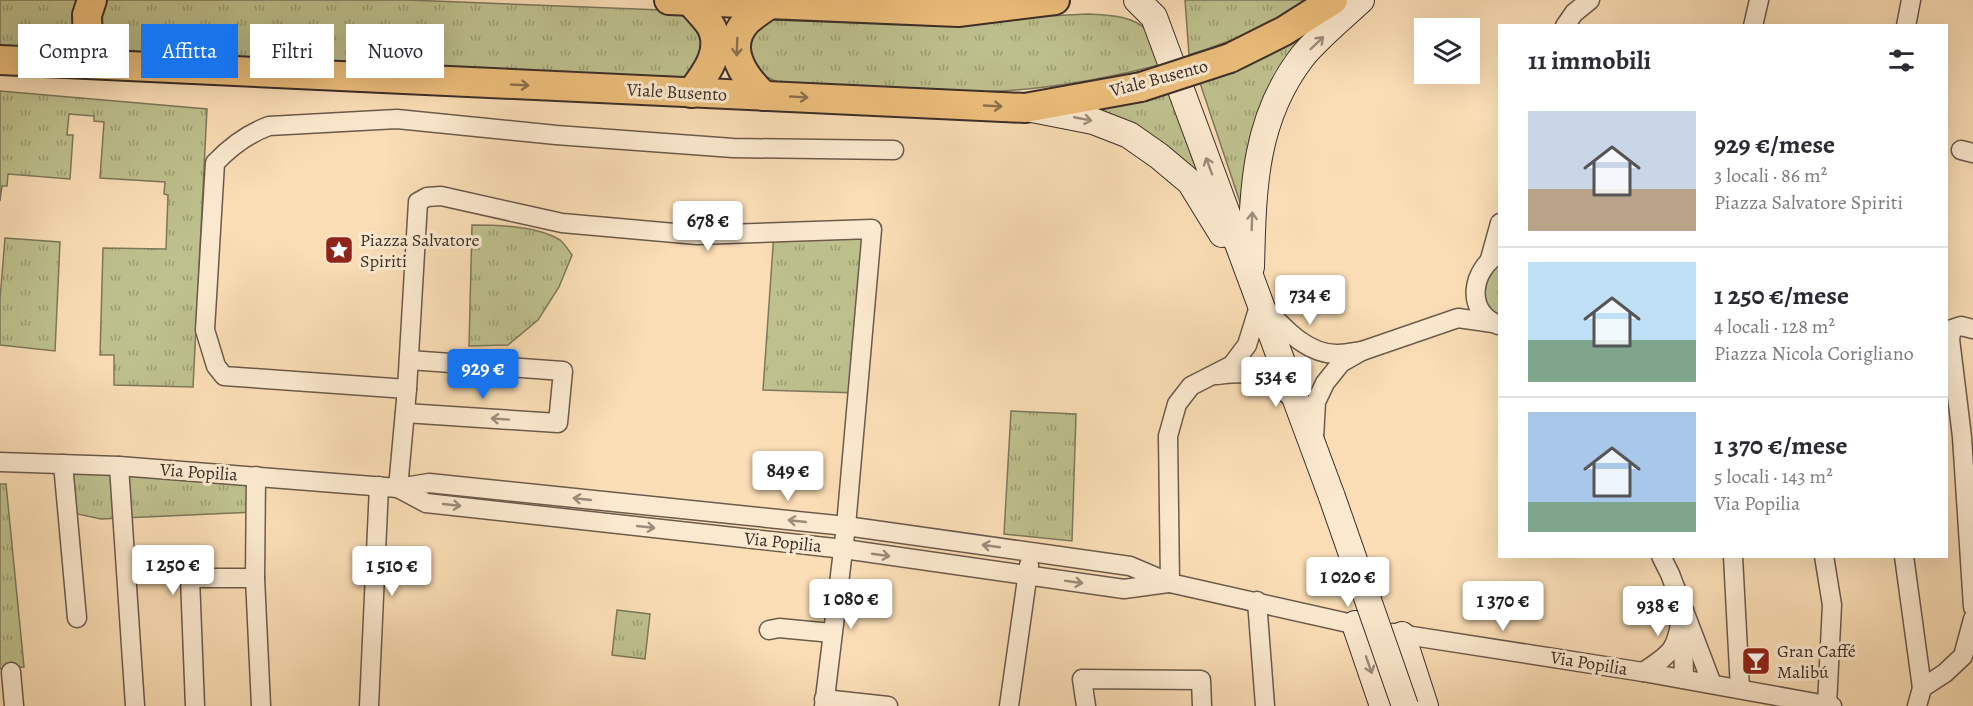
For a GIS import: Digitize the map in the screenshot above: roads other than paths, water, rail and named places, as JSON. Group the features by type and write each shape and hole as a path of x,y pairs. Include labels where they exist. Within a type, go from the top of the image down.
{"main road":[{"path":"87,24 87,15 92,0"},
{"path":"679,0 958,12 1055,0"},
{"path":"679,0 710,25 716,40 714,58 706,75 691,93"},
{"path":"1137,0 1154,17 1332,496 1405,706"},
{"name":"Viale Busento","path":"129,66 1025,108 1141,87 1230,58 1284,31 1333,0"},
{"path":"1255,291 1253,196 1261,140 1277,99 1302,57 1361,0"},
{"path":"764,96 750,83 741,70 736,57 736,47 738,34 746,22 770,4"},
{"name":"Viale Busento","path":"0,60 18,61"},
{"path":"1025,108 1093,121 1129,135 1160,156 1190,182 1255,291"},
{"path":"1355,624 1383,706"},
{"path":"1402,635 1425,706"}],"street":[{"path":"1566,24 1574,13 1590,0"},
{"path":"1753,24 1759,0"},
{"path":"1906,24 1911,0"},
{"path":"407,389 224,376 216,366 205,330 215,163 238,141 269,126 397,119 556,135 721,147 894,150"},
{"path":"369,706 388,487 405,413 418,202 427,197 441,196 562,223 698,235 872,229 844,549 824,702 888,706"},
{"path":"1497,324 1485,315 1476,296 1478,275 1495,256 1498,236"},
{"path":"1255,291 1294,337 1315,349 1336,354 1362,351"},
{"path":"1170,583 1168,436 1177,404 1191,386 1232,365 1247,345 1255,291"},
{"path":"1458,318 1476,296"},
{"path":"1313,446 1316,402 1325,383 1341,363 1362,351 1458,318 1497,324"},
{"path":"1973,329 1961,326 1952,329 1950,339 1967,438 1973,607"},
{"path":"405,413 558,423 563,370 409,360"},
{"path":"1210,376 1237,372 1258,376 1271,381 1296,401"},
{"name":"Via Popilia","path":"0,462 119,466 388,487 429,483 846,526 1130,566 1170,583 1402,635 1643,672 1829,706"},
{"path":"63,464 77,618"},
{"path":"119,466 135,706"},
{"path":"256,476 255,578 261,706"},
{"name":"Via Popilia","path":"388,487 426,503 844,549 1124,589 1170,583"},
{"path":"1009,706 1031,551"},
{"path":"1662,558 1712,684"},
{"path":"1732,558 1740,689"},
{"path":"1824,558 1832,605 1829,706"},
{"path":"1904,558 1922,688 1917,706"},
{"path":"195,706 190,578 255,578"},
{"path":"1257,601 1265,706"},
{"path":"1643,672 1668,655 1676,644 1683,610"},
{"path":"1683,610 1684,679"},
{"path":"1922,688 1963,656 1973,619"},
{"path":"769,630 779,628 832,633"},
{"path":"11,672 14,706"},
{"path":"1086,706 1082,679 1202,680 1202,706"}],"place":[{"name":"Piazza Salvatore Spiriti","path":"339,250"},
{"name":"Gran Caffé Malibú","path":"1756,661"}]}
